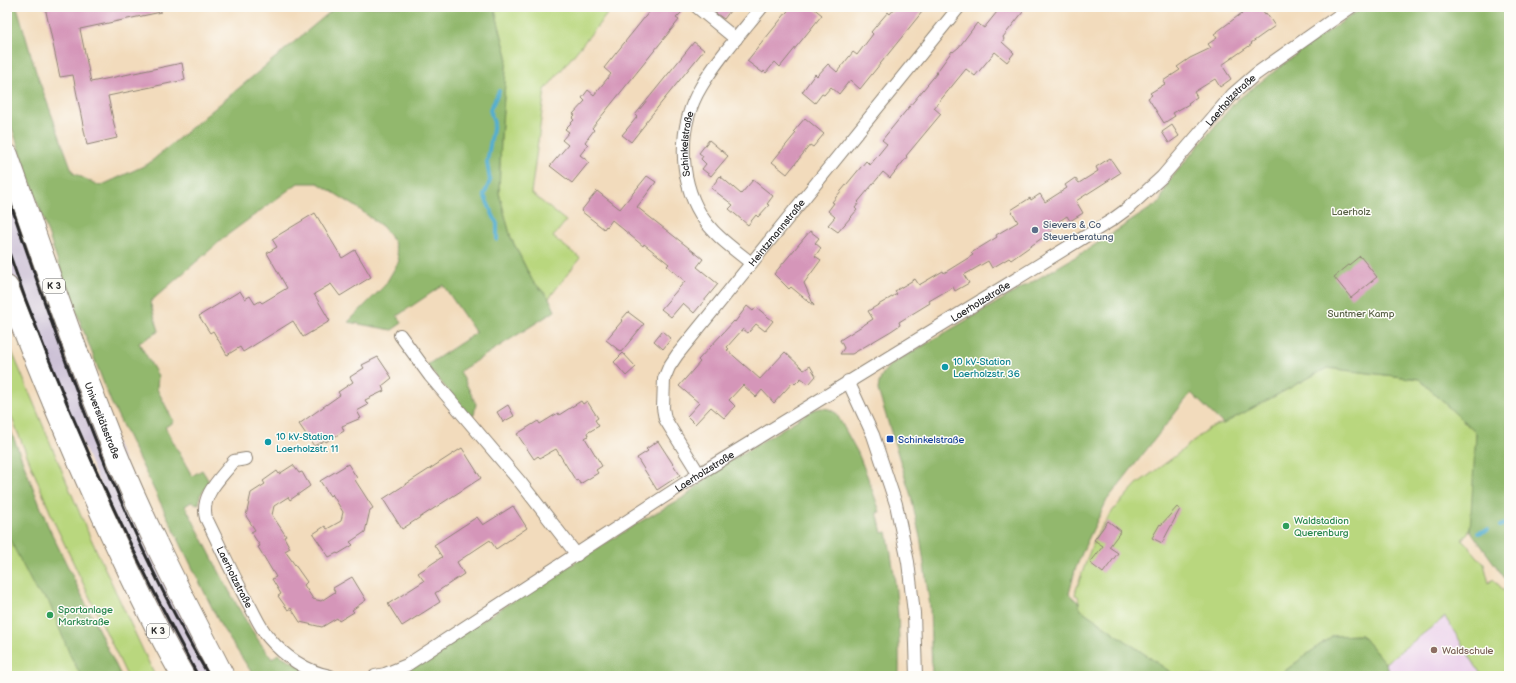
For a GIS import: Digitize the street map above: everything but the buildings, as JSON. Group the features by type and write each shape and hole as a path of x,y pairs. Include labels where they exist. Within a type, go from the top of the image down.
{"highway":[{"name":"Universitätsstraße","path":"7,154 101,417 146,523 223,676"},
{"name":"K 3","path":"7,287 60,420 103,518 135,585 182,676"},
{"path":"135,585 167,676"},
{"path":"195,623 239,676"}],"street":[{"path":"697,7 736,39"},
{"name":"Schinkelstraße","path":"751,264 722,240 702,216 694,203 686,179 684,160 685,128 694,101 714,65 762,7"},
{"name":"Heintzmannstraße","path":"699,474 665,419 663,396 664,379 669,367 959,7"},
{"name":"Laerholzstraße","path":"375,676 385,674 407,665 699,474 848,381 1097,230 1127,209 1162,177 1233,94 1256,74 1351,7"},
{"path":"400,335 433,381 521,483 577,555"},
{"path":"848,381 881,455 896,504 910,576 914,613 916,676"},
{"name":"Laerholzstraße","path":"246,459 234,461 212,488 206,503 206,518 241,589 267,637 290,657 309,669 330,676"}],"shaded area":[{"path":"7,178 213,676 193,676 135,566 23,306 7,263"},
{"name":"Waldschule","path":"1445,617 1482,676 1278,676 1385,663"}],"green space":[{"path":"7,7 17,7 36,72 73,173 100,186 148,164 336,7 494,7 507,56 501,137 499,193 511,238 532,280 549,298 555,311 460,371 476,404 474,415 469,416 427,365 476,333 443,285 397,316 402,323 392,330 348,322 385,285 399,261 394,242 383,227 355,206 318,183 298,183 226,236 150,302 159,331 139,343 158,376 157,389 174,422 165,427 192,476 202,470 210,483 200,495 199,504 191,502 185,506 236,604 247,623 272,659 278,654 318,676 254,676 221,626 111,402 64,280 7,113"},
{"path":"494,7 613,7 545,90 531,193 566,221 553,237 580,258 549,298 532,280 511,238 499,193 501,137 507,56"},
{"name":"Laerholz","path":"1364,7 1509,7 1509,584 1470,530 1476,433 1419,379 1327,368 1223,424 1191,393 1107,500 1075,570 1069,594 1079,603 1080,609 1176,676 932,676 930,607 921,542 911,496 878,390 883,373 890,365 1087,250 1160,202 1168,182 1236,101 1311,43"},
{"path":"8,342 86,528 155,676 127,676 55,524 7,406"},
{"name":"Waldstadion Querenburg","path":"1327,368 1419,379 1476,433 1472,519 1468,534 1462,539 1484,564 1489,583 1493,579 1509,596 1509,676 1482,676 1445,617 1385,663 1361,635 1332,636 1278,676 1176,676 1080,609 1078,596 1075,595 1076,590 1095,537 1114,509 1137,484 1174,457 1209,428 1223,424"},
{"path":"821,408 829,409 836,413 858,453 880,512 877,512 882,533 887,532 897,604 899,676 393,676 638,523 686,496 716,470 813,410"},
{"path":"7,421 48,526 121,676 81,676 70,655 48,600 36,591 7,534"},
{"name":"Sportanlage Markstraße","path":"7,452 121,676 7,676"},
{"path":"1361,635 1385,663 1391,676 1278,676 1332,636"}],"waterway":[{"path":"497,240 497,224 484,195 490,181 487,162 494,123 490,110 499,91"},
{"path":"1500,526 1509,522"},
{"path":"1478,533 1488,530"}],"railway":[{"path":"7,193 72,379 121,501 177,619 209,676"},
{"path":"7,247 44,347 84,443 127,537 198,676"}],"place":[{"name":"Sievers & Co Steuerberatung","path":"1035,230"},
{"name":"10 kV-Station Laerholzstr. 36","path":"945,367"},
{"name":"Schinkelstraße","path":"890,439"},
{"name":"10 kV-Station Laerholzstr. 11","path":"268,442"},
{"name":"Waldstadion Querenburg","path":"1286,526"},
{"name":"Sportanlage Markstraße","path":"50,615"},
{"name":"Waldschule","path":"1434,650"}],"park label":[{"name":"Suntmer Kamp","path":"1361,313"}]}
